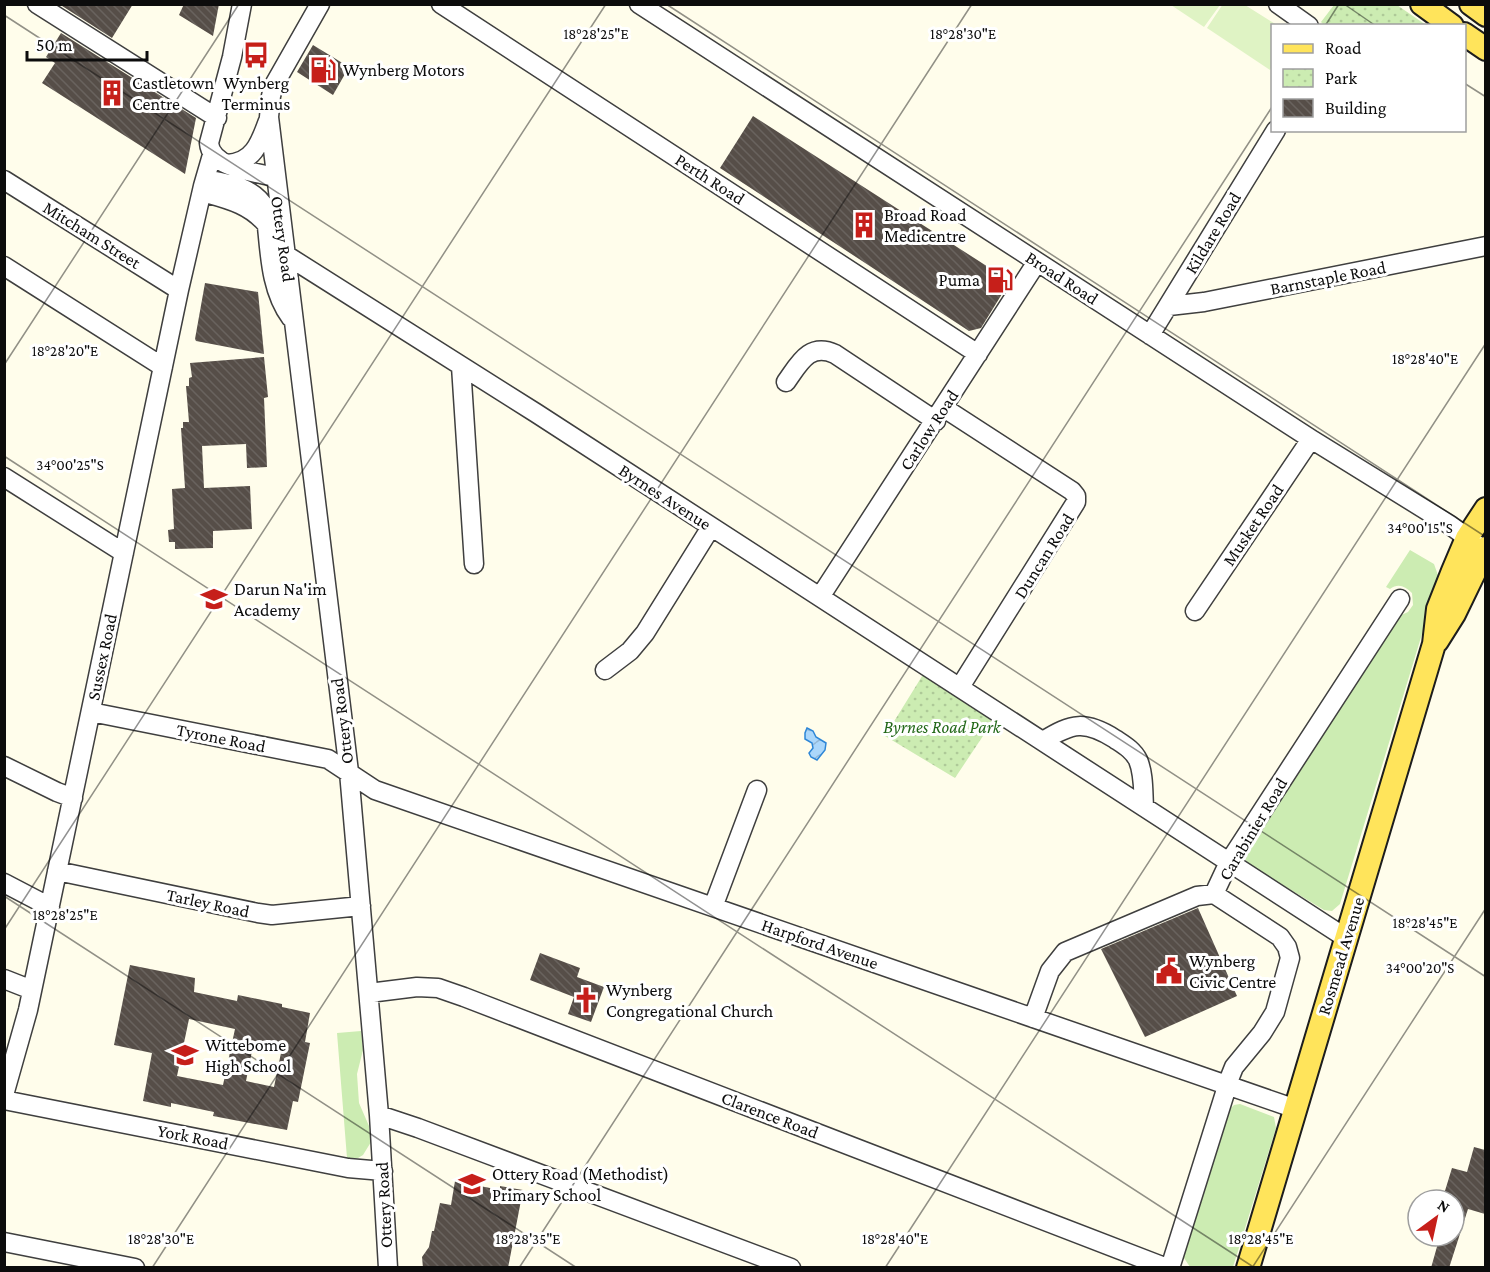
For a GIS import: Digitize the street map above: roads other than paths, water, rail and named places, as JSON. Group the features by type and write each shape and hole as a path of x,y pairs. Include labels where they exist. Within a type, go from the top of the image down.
{"main road":[{"path":"1422,4 1449,24"},
{"path":"1466,35 1485,49"},
{"name":"Rosmead Avenue","path":"1248,1268 1434,644 1438,609 1479,546 1485,509"}],"street":[{"path":"37,4 217,118"},
{"name":"Sussex Road","path":"4,1098 32,990 50,907 179,290 203,186 220,160 209,143 217,118 242,4"},
{"path":"220,160 239,164 252,153 261,139 269,117 274,85 320,4"},
{"name":"Perth Road","path":"441,4 978,354"},
{"name":"Broad Road","path":"639,4 1311,439 1450,525 1479,546"},
{"path":"1278,4 1306,24"},
{"name":"Ottery Road","path":"269,117 349,772 379,1115 388,1268"},
{"name":"Kildare Road","path":"1150,335 1275,132"},
{"path":"220,160 241,169 275,177"},
{"name":"Mitcham Street","path":"4,180 179,290"},
{"path":"203,186 237,187 258,197 265,208 273,276 279,298 294,322"},
{"name":"Barnstaple Road","path":"1169,306 1203,302 1485,246"},
{"name":"Byrnes Avenue","path":"286,255 711,526 1346,938"},
{"name":"Carlow Road","path":"820,597 1037,262"},
{"path":"4,266 163,367"},
{"name":"Duncan Road","path":"786,382 808,354 818,349 825,349 1072,491 1076,496 1074,508 960,687"},
{"path":"461,366 474,564"},
{"name":"Musket Road","path":"1195,611 1311,439"},
{"path":"4,477 124,553"},
{"path":"605,670 630,651 645,633 711,526"},
{"name":"Carabinier Road","path":"1033,1018 1050,971 1065,952 1197,896 1214,894 1229,862 1400,598"},
{"name":"Tyrone Road","path":"91,712 328,759 349,772"},
{"path":"1043,741 1060,730 1088,725 1101,730 1129,748 1138,759 1144,806"},
{"path":"4,766 73,798"},
{"name":"Harpford Avenue","path":"349,772 375,790 1296,1109"},
{"path":"713,907 757,790"},
{"name":"Tarley Road","path":"57,871 265,914 361,906"},
{"path":"4,883 50,907"},
{"path":"1168,1268 1234,1067 1262,1033 1275,1012 1290,958 1287,947 1280,937 1214,894"},
{"path":"4,979 32,990"},
{"name":"Clarence Road","path":"369,993 417,987 438,988 1168,1268"},
{"name":"York Road","path":"4,1098 348,1168 383,1171"},
{"path":"379,1115 791,1268"},
{"path":"4,1242 135,1268"}],"water":[{"path":"807,728 826,743 825,750 817,760 809,753 813,748 812,743 805,739"}],"place":[{"name":"Wynberg Terminus","path":"256,55"},
{"name":"Wynberg Motors","path":"323,70"},
{"name":"Castletown Centre","path":"112,93"},
{"name":"Broad Road Medicentre","path":"864,225"},
{"name":"Puma","path":"1000,280"},
{"name":"Darun Na'im Academy","path":"214,599"},
{"name":"Wynberg Civic Centre","path":"1169,971"},
{"name":"Wynberg Congregational Church","path":"586,1000"},
{"name":"Wittebome High School","path":"185,1055"},
{"name":"Ottery Road (Methodist) Primary School","path":"472,1184"}],"park label":[{"name":"Byrnes Road Park","path":"942,727"}]}
